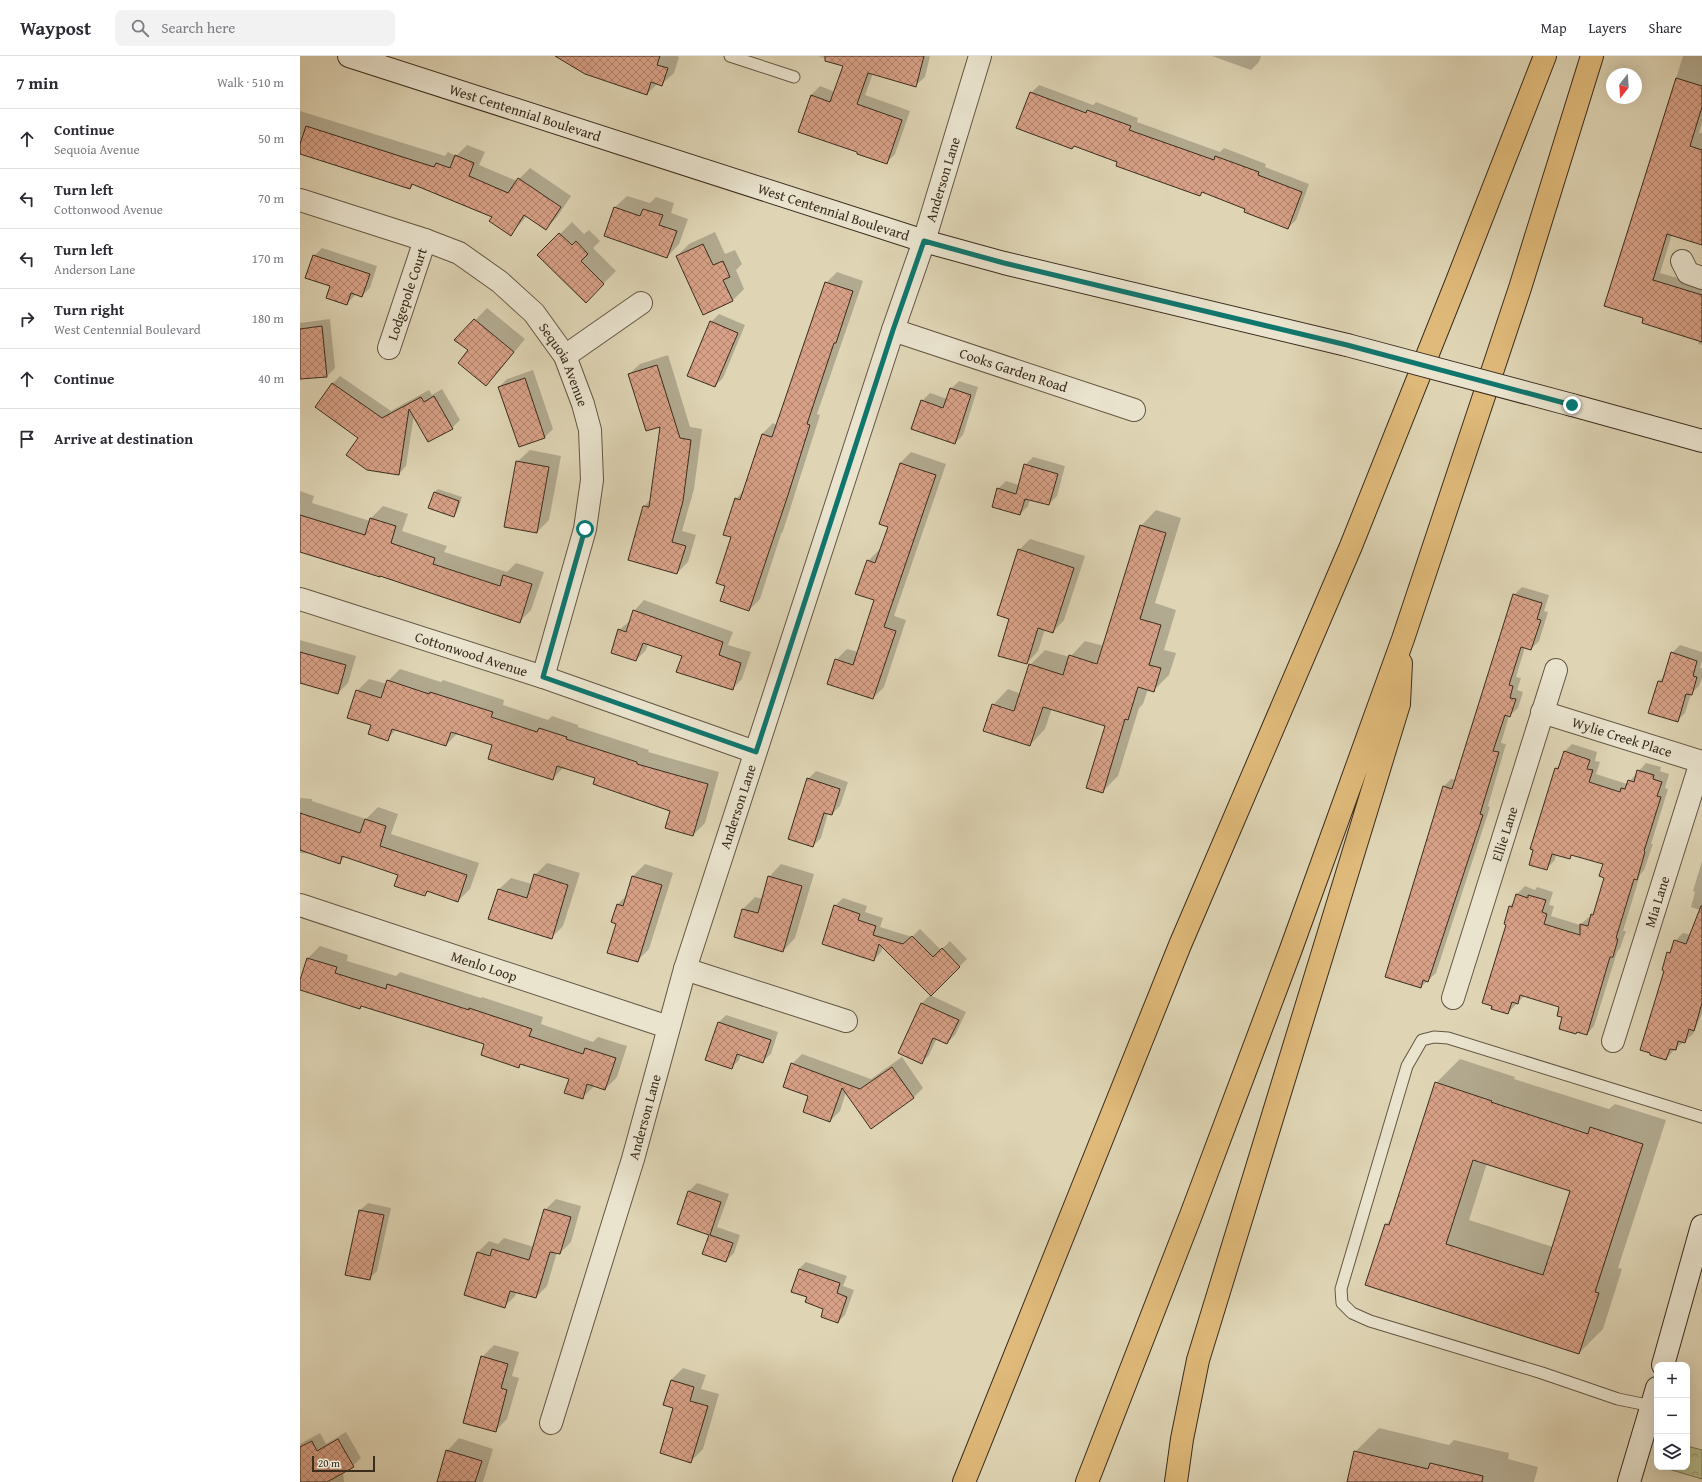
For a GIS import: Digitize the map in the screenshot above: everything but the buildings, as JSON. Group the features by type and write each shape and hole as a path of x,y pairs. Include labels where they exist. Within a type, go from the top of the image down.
{"highway":[{"path":"964,1482 1180,945 1351,546 1458,281 1545,56"},
{"path":"1087,1482 1192,1215 1289,956 1403,639 1520,288 1592,56"},
{"path":"1176,1482 1182,1439 1198,1360 1399,704 1403,639"},
{"path":"955,1482 988,1420"}],"street":[{"name":"West Centennial Boulevard","path":"349,56 924,241 1012,264 1347,345 1702,440"},
{"name":"Anderson Lane","path":"550,1423 633,1159 685,969 893,330 924,241 980,56"},
{"name":"Sequoia Avenue","path":"300,200 424,240 459,253 500,282 534,313 565,356 583,404 590,430 592,480 585,529 543,677"},
{"name":"Lodgepole Court","path":"389,348 424,240"},
{"path":"1682,261 1688,273 1702,278"},
{"path":"565,356 641,303"},
{"name":"Cooks Garden Road","path":"893,330 1134,410"},
{"name":"Cottonwood Avenue","path":"300,599 543,677 756,752"},
{"name":"Ellie Lane","path":"1453,998 1556,670"},
{"name":"Wylie Creek Place","path":"1542,712 1702,762"},
{"name":"Mia Lane","path":"1613,1042 1702,762"},
{"name":"Menlo Loop","path":"300,905 668,1027"},
{"path":"685,969 846,1021"},
{"path":"1664,1362 1702,1226"},
{"path":"1629,1482 1654,1397"}],"lane":[{"path":"730,56 794,77"},
{"path":"1654,1397 1618,1399 1542,1373 1370,1322 1352,1313 1342,1303 1340,1289 1407,1066 1422,1040 1434,1037 1448,1038 1702,1117"}],"green space":[{"path":"1690,1447 1702,1450 1702,1479 1672,1470 1690,1470"}],"route":[{"path":"585,529 543,677 756,752 893,330 924,241 1004,263 1347,345 1572,405"}]}
